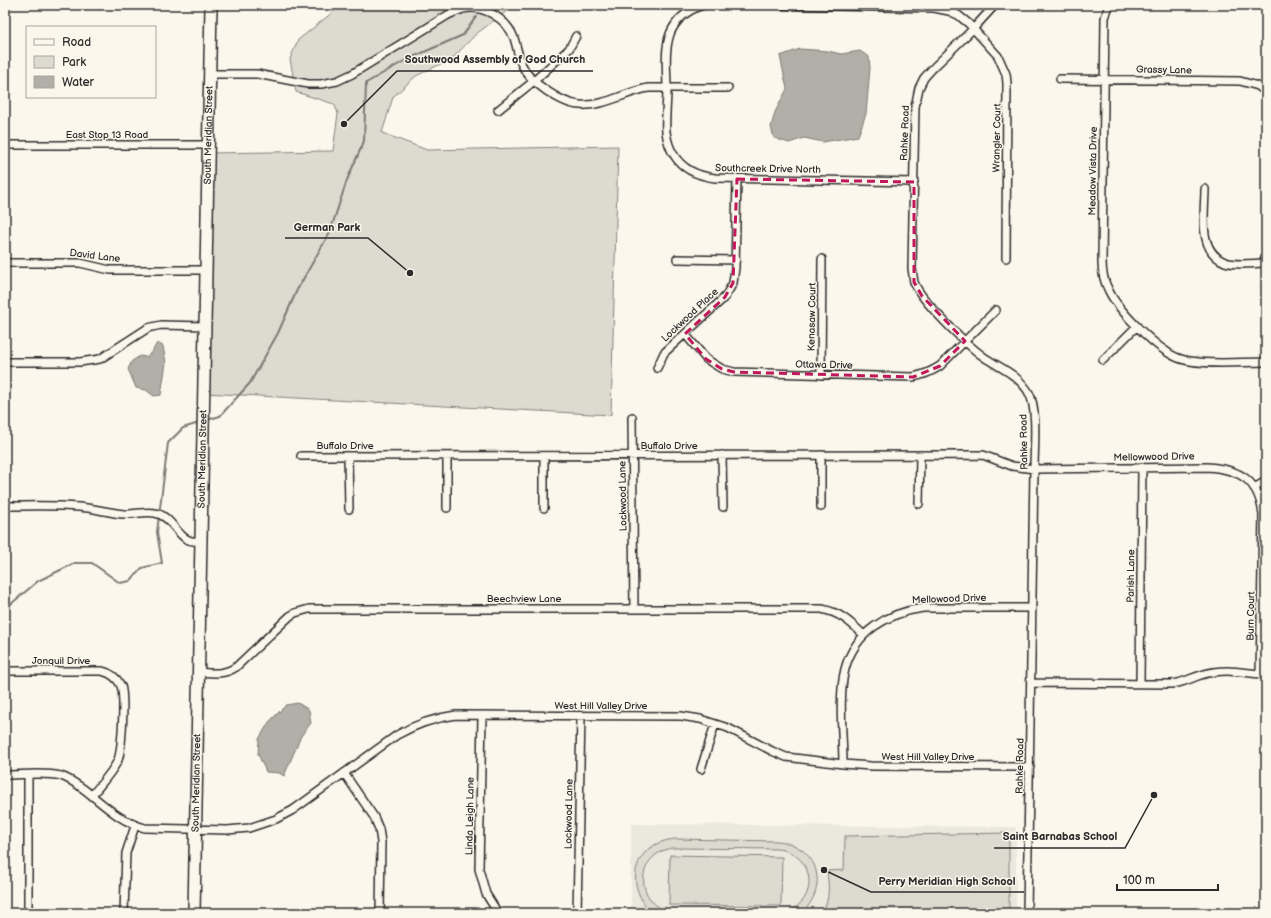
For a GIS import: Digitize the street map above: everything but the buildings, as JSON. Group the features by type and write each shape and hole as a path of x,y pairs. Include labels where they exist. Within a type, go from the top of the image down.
{"main road":[{"name":"South Meridian Street","path":"194,913 204,446 211,5"}],"street":[{"name":"Southcreek Drive North","path":"703,5 688,11 681,17 675,24 667,47 666,132 671,151 685,168 702,177 715,178 914,182"},
{"name":"Wrangler Court","path":"782,5 934,8 946,10 963,19 998,56 1006,74 1006,258"},
{"name":"Rahke Road","path":"995,5 932,69 924,78 920,88 915,107 912,269 914,282 922,296 965,341 984,357 1018,378 1029,393 1034,411 1027,913"},
{"name":"Meadow Vista Drive","path":"1109,5 1105,18 1102,268 1111,296 1123,312 1137,326 1162,349 1170,354 1182,359 1198,362 1266,362"},
{"path":"210,74 257,74 308,84 321,84 337,80 352,74 448,15 463,9 472,8 491,13 506,24 514,37 522,65 527,74 534,81 559,99 568,103 580,105 602,103 635,90 648,88 728,88"},
{"path":"498,110 534,81 569,49 576,36"},
{"name":"Grassy Lane","path":"1060,79 1240,81 1258,86 1266,92"},
{"name":"East Stop 13 Road","path":"5,145 208,145"},
{"name":"Lockwood Place","path":"657,368 664,353 726,297 733,283 736,260 737,179"},
{"path":"1205,189 1205,235 1208,248 1214,255 1226,262 1266,263"},
{"path":"677,259 736,260"},
{"name":"Kenasaw Court","path":"821,375 822,259"},
{"name":"David Lane","path":"5,263 80,263 110,270 207,270"},
{"name":"Ottawa Drive","path":"685,334 706,359 722,369 734,372 913,377 932,372 940,366 996,310"},
{"path":"5,362 80,362 100,359 148,328 161,325 206,326"},
{"path":"1103,360 1137,326"},
{"name":"Lockwood Lane","path":"632,417 634,609"},
{"path":"722,455 723,507"},
{"path":"821,455 821,507"},
{"path":"919,504 920,455"},
{"name":"Buffalo Drive","path":"301,456 983,455 1012,466 1034,468"},
{"path":"348,456 349,508"},
{"path":"447,456 447,508"},
{"path":"544,456 544,508"},
{"name":"Parish Lane","path":"1140,684 1142,467"},
{"name":"Mellowwood Drive","path":"1034,468 1224,468 1242,476 1254,488"},
{"path":"1254,488 1266,481"},
{"name":"Burn Court","path":"1254,488 1262,503 1263,515 1263,675"},
{"path":"5,506 79,507 126,515 145,512 158,514 171,522 185,539 193,542 201,540"},
{"name":"Mellowood Drive","path":"843,764 842,686 852,651 864,635 873,627 886,618 910,610 923,608 1032,608"},
{"name":"Beechview Lane","path":"198,672 222,674 230,671 290,616 309,609 822,609 832,611 846,619 864,635"},
{"name":"Jonquil Drive","path":"5,671 102,671 115,677 121,687 123,698 121,748 118,760 113,769 92,795"},
{"path":"1031,683 1172,684 1183,682 1202,675 1224,671 1240,671 1263,675"},
{"name":"West Hill Valley Drive","path":"135,826 145,828 227,830 249,828 276,819 293,810 397,735 413,726 437,718 456,715 680,716 700,719 728,728 786,757 871,766 1030,767"},
{"name":"Linda Leigh Lane","path":"482,716 479,869 486,894 498,913"},
{"name":"Lockwood Lane","path":"577,913 581,716"},
{"path":"701,769 715,724"},
{"path":"344,773 374,817 379,828 381,842 380,913"},
{"path":"5,775 50,774 62,776 76,783 119,817 135,826 126,853 124,913"},
{"path":"28,775 28,913"}],"highlighted area":[{"path":"737,179 914,182 914,282 922,296 965,341 940,366 913,377 821,375 734,372 722,369 706,359 685,334 725,297 733,283"}],"shaded area":[{"path":"631,824 1016,827 1016,913 631,913"}],"green space":[{"path":"297,5 515,5 476,34 453,58 416,76 393,97 382,133 427,150 618,146 611,415 204,393 208,153 333,151 338,113 334,104 296,92 290,59 298,40 338,8"},
{"path":"1009,833 1009,913 822,913 825,908 828,893 827,871 844,870 845,836"},
{"path":"676,839 777,841 790,844 801,850 810,858 815,868 817,879 816,890 811,902 802,913 783,913 795,908 804,899 808,889 809,879 806,868 800,859 790,852 777,849 672,848 660,852 651,860 646,869 644,879 645,889 650,899 658,907 670,912 735,913 641,913 650,911 642,900 637,888 636,876 638,865 643,855 651,847 662,842"},
{"path":"670,855 782,857 781,906 669,905"}],"water":[{"path":"800,49 828,51 841,54 860,51 869,57 870,68 866,114 858,136 823,142 804,138 789,143 774,138 771,127 775,112 787,89 780,56"},
{"path":"157,343 163,346 166,363 161,395 154,396 146,390 136,388 128,369 132,361 140,356 147,357"},
{"path":"298,703 309,710 311,723 301,736 284,776 279,773 266,772 258,754 259,739 269,722 286,705"}],"waterway":[{"path":"207,420 220,416 250,383 278,333 297,290 330,232 347,180 364,141 366,83 406,60 463,35 476,17"},
{"path":"5,609 38,581 75,563 92,563 120,583 130,581 142,568 162,563 157,532 168,443 183,428 199,423"}],"place":[{"name":"Southwood Assembly of God Church","path":"344,124"},
{"name":"German Park","path":"410,273"},
{"name":"Saint Barnabas School","path":"1154,795"},
{"name":"Perry Meridian High School","path":"824,870"}]}
